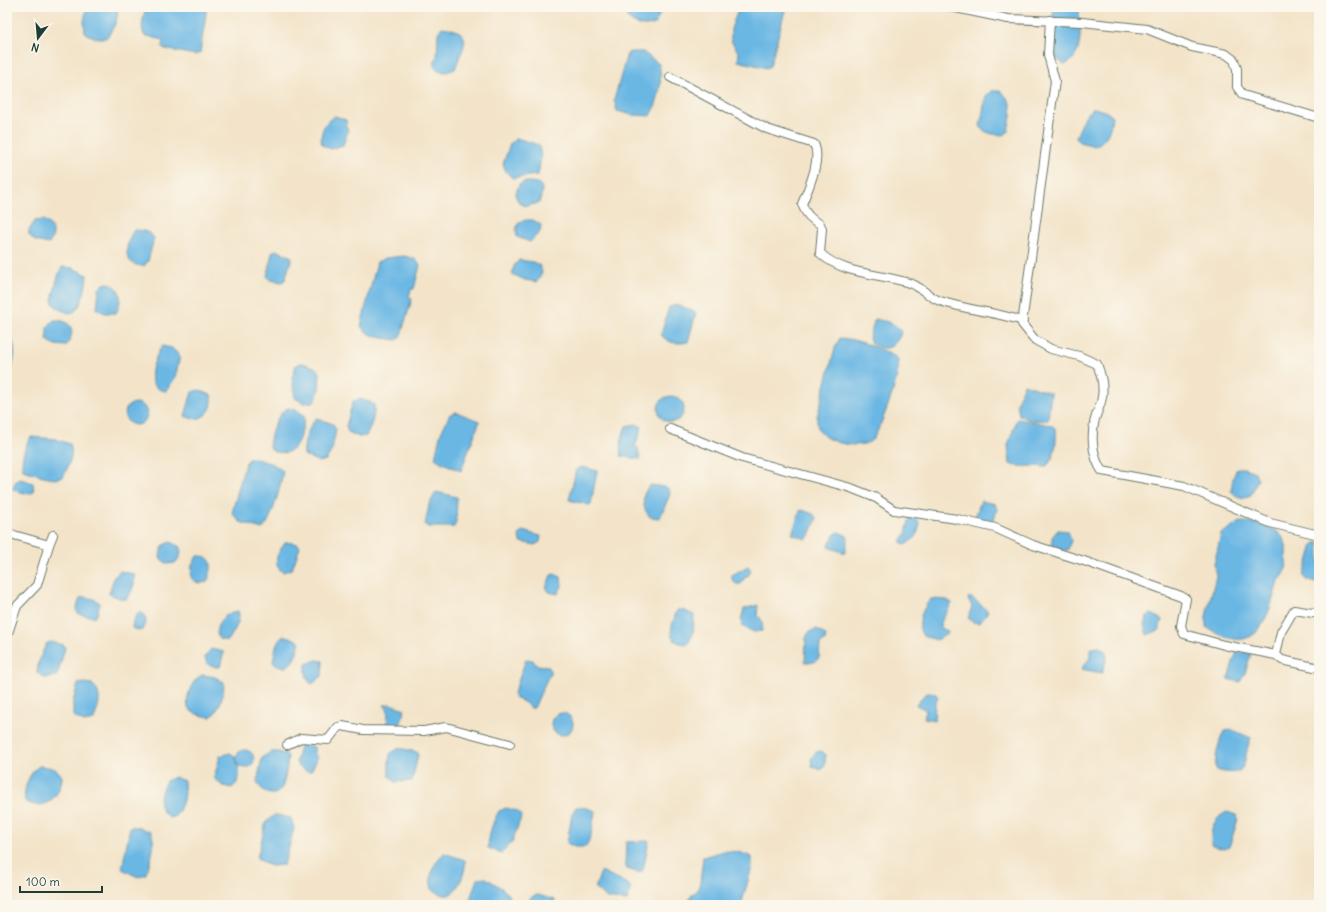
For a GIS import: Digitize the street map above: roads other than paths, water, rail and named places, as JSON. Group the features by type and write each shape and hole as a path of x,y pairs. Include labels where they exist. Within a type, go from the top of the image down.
{"street":[{"path":"951,7 991,11 1008,19 1082,22 1147,29 1192,47 1221,52 1234,60 1237,70 1237,87 1243,94 1319,118"},
{"path":"1050,20 1048,55 1055,81 1022,324 1034,340 1051,349 1079,356 1097,364 1102,376 1102,397 1094,423 1092,441 1097,464 1102,471 1184,486 1270,524 1319,535"},
{"path":"670,77 767,129 814,144 816,154 812,177 802,204 804,211 814,221 820,224 822,229 820,253 825,257 840,265 860,272 911,284 938,300 993,312 1023,321"},
{"path":"670,429 742,458 851,488 876,498 894,510 957,519 995,528 1033,545 1084,561 1180,596 1186,599 1181,626 1184,634 1224,645 1276,655 1282,660 1319,668"},
{"path":"7,533 48,545"},
{"path":"7,636 17,606 37,585 48,545 53,535"},
{"path":"1276,655 1281,632 1294,610 1319,614"},
{"path":"287,745 301,738 328,740 338,727 342,726 364,730 424,731 446,727 510,744"}],"water":[{"path":"87,7 118,7 115,24 106,38 96,38 85,33 84,21"},
{"path":"146,7 207,7 200,53 195,55 165,49 162,47 163,40 144,35 142,25"},
{"path":"626,7 663,7 655,24 644,26 634,23 627,18"},
{"path":"739,7 786,7 770,66 767,68 738,61 739,53 731,41 731,29"},
{"path":"1054,7 1079,7 1080,40 1078,48 1076,55 1071,61 1064,65 1049,51"},
{"path":"442,27 460,32 464,36 465,41 455,69 447,72 438,71 433,65 437,57 438,33"},
{"path":"630,52 643,52 659,64 661,77 660,90 651,116 633,115 617,111 614,100 627,54"},
{"path":"992,91 1000,91 1009,100 1011,105 1012,109 1008,132 1004,135 988,133 980,126 986,96"},
{"path":"1094,108 1105,111 1112,116 1108,134 1103,141 1095,146 1079,142 1076,137 1085,116"},
{"path":"335,116 346,120 348,131 343,145 331,149 322,145 321,137 325,124"},
{"path":"516,138 539,145 541,157 538,175 512,178 506,171 503,164 510,144"},
{"path":"524,182 535,183 541,186 542,192 539,203 526,206 519,203 515,195 519,185"},
{"path":"43,220 52,227 53,230 53,236 49,244 35,241 29,235 29,230 35,221"},
{"path":"533,220 541,225 540,232 530,242 517,237 516,230 519,222"},
{"path":"134,230 145,231 154,238 148,261 144,266 131,262 128,258 127,248"},
{"path":"276,250 292,257 285,280 282,282 270,280 267,276 272,253"},
{"path":"404,256 415,259 420,265 414,289 411,289 409,297 412,299 401,335 397,340 382,338 367,333 361,326 377,262 386,258"},
{"path":"519,260 533,262 540,266 542,272 537,282 525,280 512,274 514,266"},
{"path":"62,267 73,268 87,275 85,291 79,306 72,314 57,308 52,300 58,276"},
{"path":"109,283 117,288 120,295 116,313 105,313 97,309 99,289 104,284"},
{"path":"676,305 696,313 688,342 673,343 661,335 669,307"},
{"path":"875,319 888,322 901,330 899,338 894,344 889,347 882,348 871,343 869,337"},
{"path":"54,320 65,322 71,327 71,336 66,346 55,345 47,340 47,327"},
{"path":"840,338 870,345 897,358 898,361 895,385 880,426 873,439 862,444 855,445 832,441 822,434 818,426 817,417 835,348"},
{"path":"7,340 13,342 14,356 7,379"},
{"path":"162,346 172,348 180,356 175,378 166,391 159,389 154,385 152,380 155,359"},
{"path":"302,363 314,367 320,372 319,390 315,402 303,403 295,398 292,378 296,365"},
{"path":"1024,384 1051,393 1048,420 1029,419 1019,415 1017,403"},
{"path":"199,390 211,395 212,400 209,410 202,417 191,418 185,416 192,392"},
{"path":"671,396 680,400 684,409 680,418 671,422 662,418 658,409 662,400"},
{"path":"360,399 374,405 374,413 370,429 366,436 359,437 348,432 346,426 353,401"},
{"path":"136,403 144,406 147,414 144,422 136,425 128,422 125,414 128,406"},
{"path":"287,408 298,411 304,416 302,430 293,449 282,453 274,452 269,446 272,430 279,416"},
{"path":"456,412 479,421 461,471 435,458 440,435 450,414"},
{"path":"316,418 333,424 336,430 332,450 326,460 319,462 304,455 304,445"},
{"path":"1017,419 1051,425 1056,429 1056,445 1051,461 1048,465 1044,467 1018,466 1010,464 1008,445"},
{"path":"636,424 642,427 635,447 638,448 640,459 621,456 623,434 626,426"},
{"path":"31,437 55,439 70,444 71,457 63,477 54,479 23,470 22,462 24,453"},
{"path":"253,458 273,464 283,471 281,484 272,512 269,520 262,529 240,522 232,513 245,464 249,459"},
{"path":"582,467 597,471 591,504 589,505 569,500 576,470"},
{"path":"1237,468 1244,468 1255,472 1258,479 1251,495 1240,497 1231,491 1233,478"},
{"path":"21,479 33,483 34,492 28,494 14,490 13,487 15,482"},
{"path":"651,485 669,489 670,494 660,518 650,517 645,509 643,501 645,492"},
{"path":"436,492 457,497 456,522 454,527 428,527 425,525 429,505"},
{"path":"981,501 995,504 997,510 992,525 977,521 975,517"},
{"path":"802,510 813,514 817,518 810,535 806,539 792,534 800,511"},
{"path":"910,517 918,520 920,524 916,537 905,545 901,542 906,533"},
{"path":"1240,522 1259,524 1272,528 1282,536 1286,544 1286,567 1285,572 1278,583 1268,614 1262,625 1255,633 1246,638 1236,639 1222,636 1206,627 1206,616 1216,576 1214,565 1221,534"},
{"path":"1058,530 1068,531 1071,540 1068,550 1061,550 1052,547 1052,537"},
{"path":"522,531 541,536 540,542 535,545 520,542 519,536"},
{"path":"838,532 846,535 848,538 845,553 828,547 834,535"},
{"path":"171,542 180,547 181,554 175,563 167,564 160,558 161,550 165,544"},
{"path":"286,542 298,544 300,547 292,569 283,572 279,569 276,561"},
{"path":"1319,543 1319,584 1306,580 1304,575 1313,545"},
{"path":"197,556 203,556 210,561 211,568 207,582 198,583 191,578 192,565"},
{"path":"748,566 751,570 749,575 745,577 741,584 736,584 732,580 732,575"},
{"path":"120,571 134,574 133,588 130,595 125,600 109,594 114,577"},
{"path":"554,574 561,577 562,586 558,594 549,592 546,588 551,575"},
{"path":"84,597 94,599 100,603 97,615 93,617 79,614 76,610 80,598"},
{"path":"969,597 977,601 988,611 980,623 973,622 968,618 972,606 968,599"},
{"path":"931,599 947,600 952,603 940,624 941,628 948,631 947,634 937,640 923,636 920,627 921,616"},
{"path":"758,605 757,615 762,622 762,631 754,632 743,627 741,620 744,609"},
{"path":"677,610 683,610 694,615 693,634 688,644 675,641 672,637 671,633"},
{"path":"238,611 238,622 228,641 219,639 217,629 221,620 228,614"},
{"path":"139,612 145,615 146,622 142,631 132,628 133,621"},
{"path":"1152,614 1162,620 1159,630 1147,635 1144,624 1147,616"},
{"path":"817,629 826,636 825,641 820,644 819,658 815,662 805,662 806,638 809,632"},
{"path":"284,636 300,642 293,660 285,667 276,665 273,662 277,644"},
{"path":"51,642 64,645 65,648 57,676 46,678 37,673 40,657 47,643"},
{"path":"1100,647 1106,652 1107,657 1102,673 1081,669 1091,657 1091,648"},
{"path":"211,649 224,652 220,667 208,664 206,660 205,657"},
{"path":"1237,651 1251,654 1245,673 1240,682 1228,679"},
{"path":"526,659 533,660 536,665 548,666 551,674 547,679 534,708 530,708 525,703 513,696"},
{"path":"317,660 323,661 322,676 312,684 307,678 306,664"},
{"path":"203,675 215,677 224,682 221,701 217,710 211,717 194,713 188,707 187,703 193,683 196,679"},
{"path":"78,684 92,684 96,688 99,701 94,720 84,722 73,716 73,702"},
{"path":"928,693 936,694 938,697 935,702 934,720 924,718 926,710 916,705 924,695"},
{"path":"390,704 405,709 400,725 395,727 387,724 388,710 384,705"},
{"path":"562,713 566,714 572,720 572,728 566,734 562,735 558,734 552,728 551,724 552,720 558,714"},
{"path":"1233,730 1251,738 1243,766 1240,770 1235,772 1216,770 1216,755 1224,731"},
{"path":"303,744 314,747 314,754 318,757 311,771 306,771 298,766 296,762 300,745"},
{"path":"399,748 417,752 418,755 412,781 396,782 389,776 390,754"},
{"path":"245,750 251,753 254,759 251,765 245,768 239,765 236,759 239,753"},
{"path":"822,751 826,755 824,767 820,770 812,766 811,759 816,752"},
{"path":"270,752 279,752 288,756 286,775 283,785 277,793 273,794 270,794 262,789 257,782 262,758"},
{"path":"230,753 235,756 239,774 238,782 231,788 221,785 214,778 220,756"},
{"path":"39,766 55,769 62,777 61,784 55,796 45,804 39,805 25,801 25,791 32,773"},
{"path":"174,777 184,781 184,796 180,809 174,817 170,818 165,814 160,806 160,796 166,781"},
{"path":"576,807 587,808 595,811 591,835 586,847 575,847 567,843 572,814"},
{"path":"506,808 517,811 522,815 512,842 502,853 488,848 494,820 499,811"},
{"path":"1227,812 1236,815 1238,819 1229,847 1225,849 1212,846 1211,836 1213,826 1218,818"},
{"path":"275,815 291,818 294,828 284,865 271,866 257,858 266,822"},
{"path":"130,827 138,827 151,832 153,837 153,848 146,874 138,877 122,869"},
{"path":"649,841 643,870 640,873 627,869 625,864 626,842"},
{"path":"724,851 739,852 752,857 752,867 741,905 686,905 691,896 697,891 700,883 703,857"},
{"path":"444,853 465,860 465,869 461,880 455,890 448,895 433,891 431,886 432,870"},
{"path":"601,871 628,884 631,889 627,901 607,898 595,889"},
{"path":"486,878 503,889 509,896 505,905 468,905 477,879"},
{"path":"538,895 555,900 555,905 527,905 531,897"}]}
